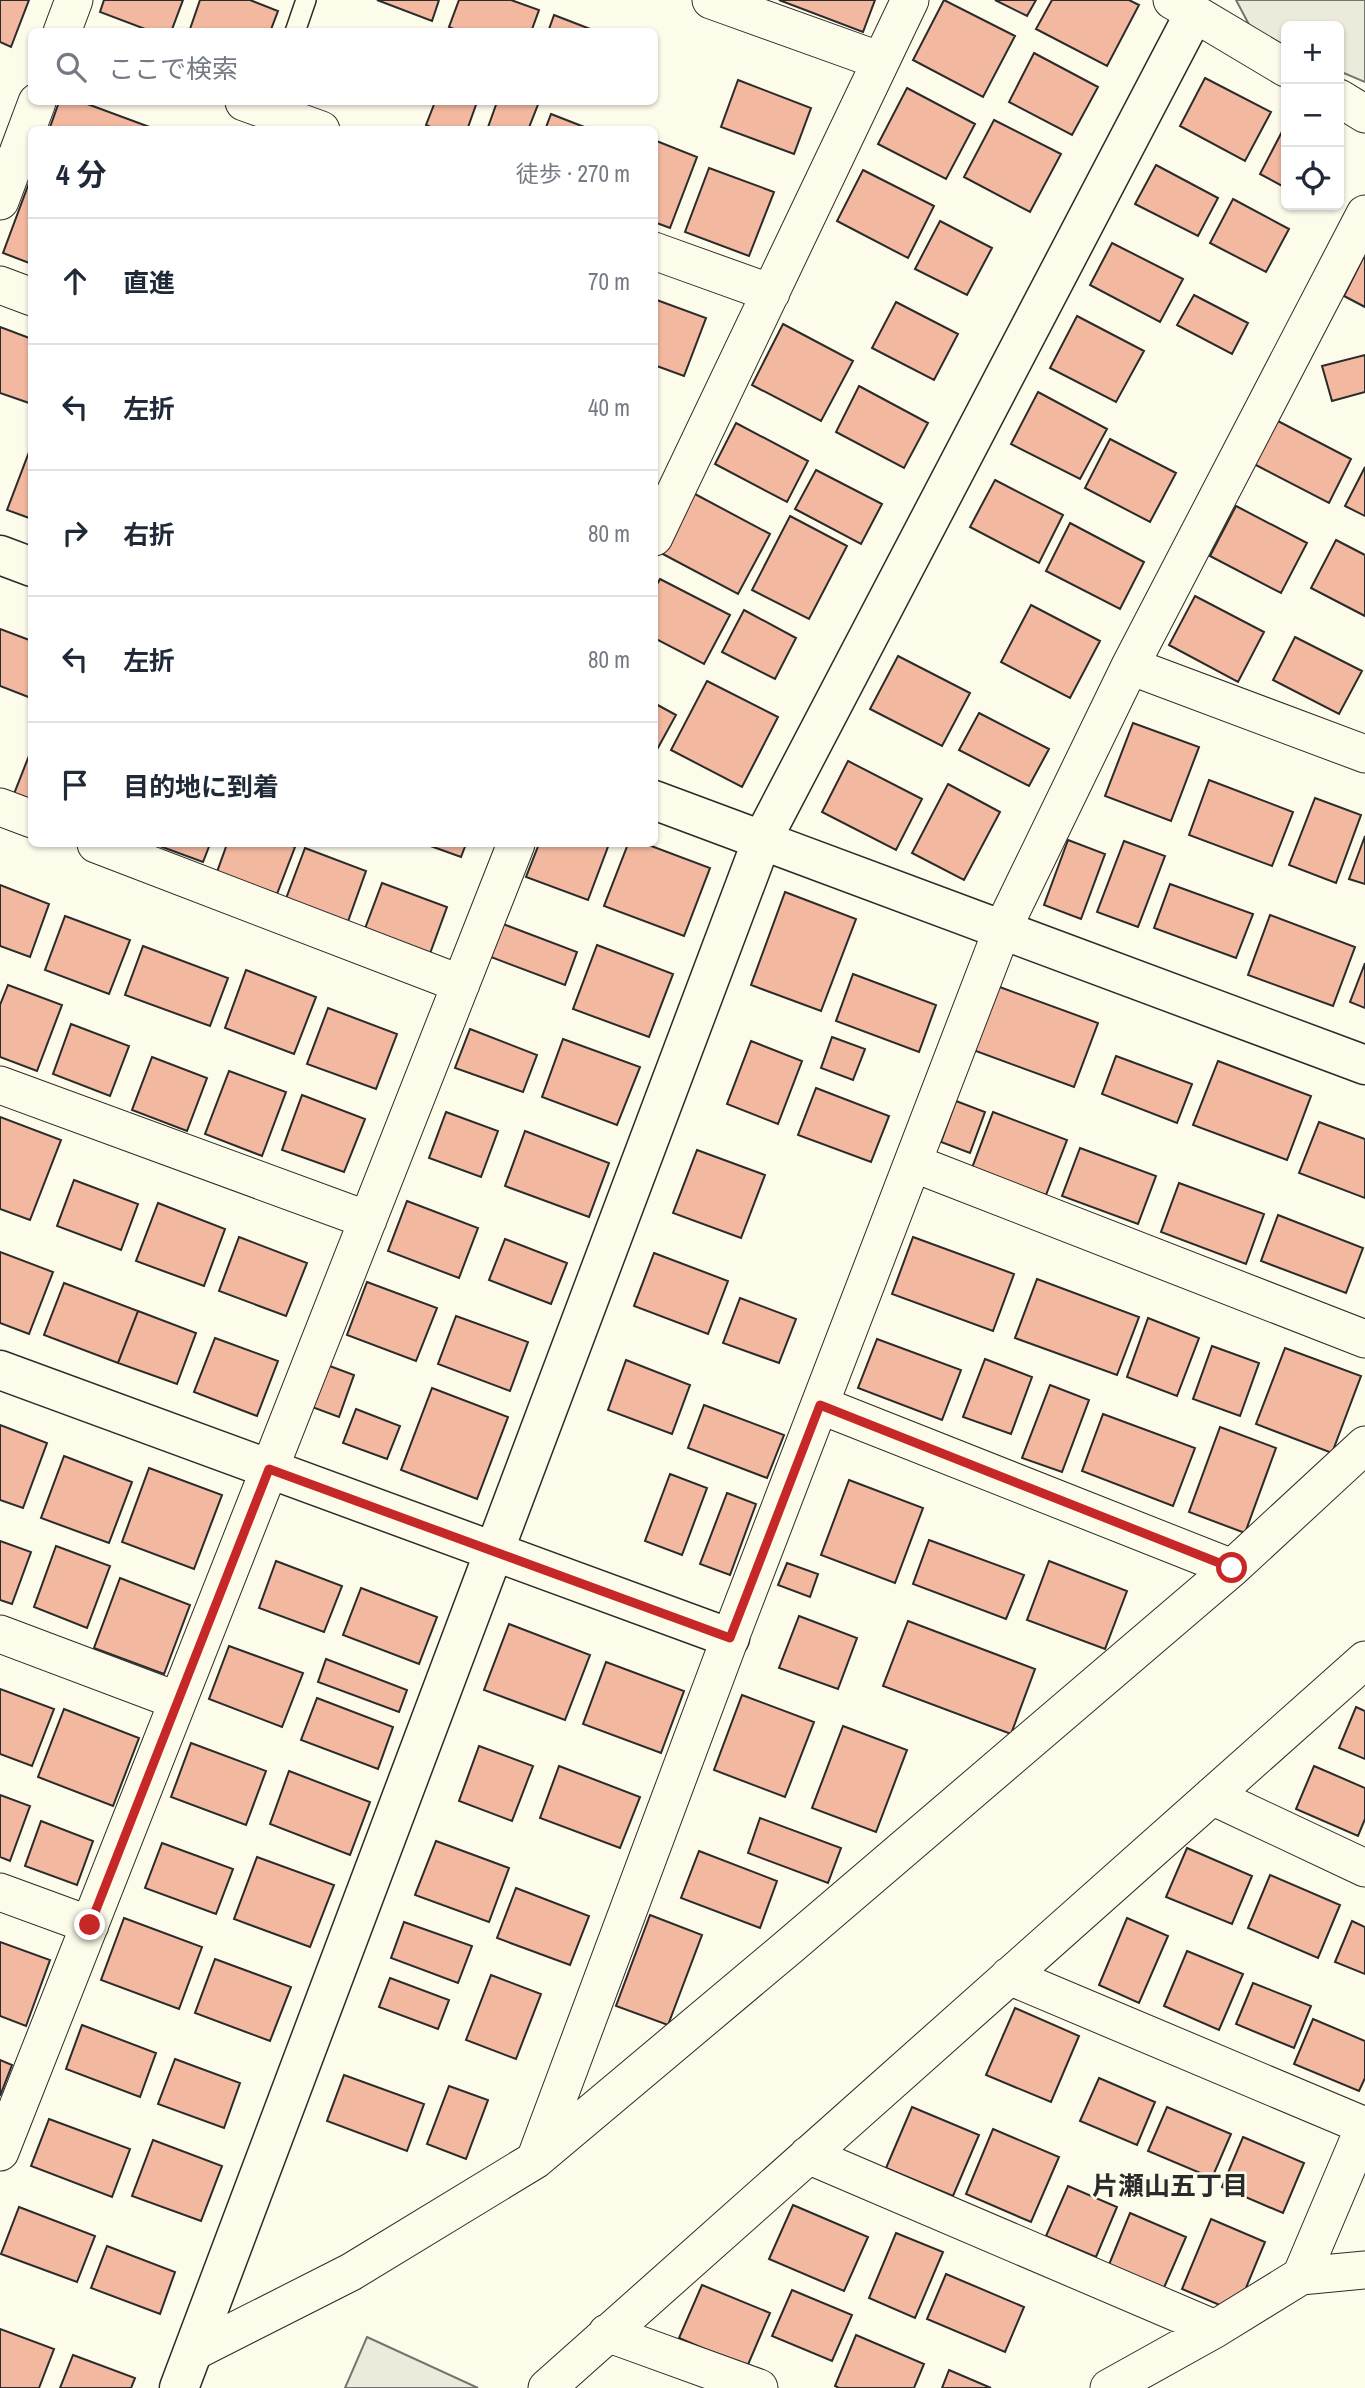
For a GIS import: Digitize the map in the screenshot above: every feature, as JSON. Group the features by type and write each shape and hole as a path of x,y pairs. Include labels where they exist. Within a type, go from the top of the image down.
{"street":[{"path":"64,28 74,0"},
{"path":"711,0 881,61"},
{"path":"658,523 910,0"},
{"path":"179,2388 762,840 1183,7 1281,65"},
{"path":"1344,102 1365,114"},
{"path":"28,126 36,105"},
{"path":"262,105 312,126"},
{"path":"0,201 28,126"},
{"path":"535,2160 730,1638 1002,930 1130,666 1365,214"},
{"path":"658,252 771,293"},
{"path":"0,285 28,296"},
{"path":"0,555 28,566"},
{"path":"1130,666 1361,743"},
{"path":"658,801 1365,1065"},
{"path":"0,807 28,818"},
{"path":"104,847 461,984"},
{"path":"0,2152 515,847"},
{"path":"0,1085 368,1220"},
{"path":"913,1163 1365,1339"},
{"path":"0,1370 730,1638"},
{"path":"820,1405 1232,1568"},
{"path":"193,2352 351,2272 535,2160 1232,1568 1365,1445"},
{"path":"0,1634 178,1701"},
{"path":"547,2388 1364,1663"},
{"path":"1212,1796 1365,1868"},
{"path":"0,1892 90,1925"},
{"path":"1009,1976 1365,2126 1301,2276"},
{"path":"808,2155 1215,2329"},
{"path":"1110,2388 1215,2329 1301,2276 1365,2270"},
{"path":"607,2333 759,2388"}],"lane":[{"path":"296,28 306,0"}],"shaded area":[{"path":"1236,0 1365,0 1365,82 1344,73 1344,21 1281,21 1281,46 1254,34"},
{"path":"367,2337 478,2388 345,2388"}],"building":[{"path":"0,0 29,0 11,47 0,42"},
{"path":"104,0 183,0 172,28 142,28 100,12"},
{"path":"200,0 250,0 278,11 272,28 190,28"},
{"path":"377,0 439,0 432,21"},
{"path":"459,0 511,0 539,10 532,28 449,27"},
{"path":"779,0 875,0 863,32"},
{"path":"944,0 1015,36 983,97 913,60"},
{"path":"995,0 1036,0 1027,16"},
{"path":"1052,0 1129,0 1139,5 1107,66 1036,29"},
{"path":"554,15 588,28 549,28"},
{"path":"1034,53 1098,87 1072,135 1009,102"},
{"path":"1205,78 1271,112 1245,161 1180,126"},
{"path":"738,80 811,108 794,154 721,127"},
{"path":"907,88 975,124 946,179 878,144"},
{"path":"58,105 90,105 147,126 50,126"},
{"path":"434,105 476,105 468,126 426,125"},
{"path":"496,105 538,105 530,126 488,126"},
{"path":"551,114 582,126 546,126"},
{"path":"994,120 1061,154 1030,212 964,177"},
{"path":"1281,134 1281,185 1260,174"},
{"path":"658,142 697,157 670,228 658,224"},
{"path":"1156,165 1218,198 1198,236 1135,204"},
{"path":"709,168 774,192 749,256 685,232"},
{"path":"863,170 934,206 908,258 837,221"},
{"path":"28,186 28,262 3,253"},
{"path":"1233,199 1289,229 1266,272 1210,243"},
{"path":"940,221 992,248 967,295 915,269"},
{"path":"1112,243 1183,279 1160,322 1090,285"},
{"path":"1365,258 1365,307 1344,296"},
{"path":"1194,295 1248,323 1232,354 1177,325"},
{"path":"658,300 706,318 684,376 658,366"},
{"path":"896,302 958,334 934,380 872,348"},
{"path":"1077,316 1144,351 1116,402 1050,368"},
{"path":"783,324 853,361 821,421 752,385"},
{"path":"0,327 28,338 28,403 0,393"},
{"path":"1365,355 1365,392 1332,401 1322,366"},
{"path":"859,386 928,423 904,468 836,432"},
{"path":"1038,392 1107,429 1080,479 1011,444"},
{"path":"1274,419 1351,459 1329,503 1252,463"},
{"path":"736,423 808,461 787,502 715,464"},
{"path":"1110,439 1176,473 1150,522 1085,488"},
{"path":"28,455 28,518 7,510"},
{"path":"1365,467 1365,516 1345,506"},
{"path":"816,470 882,504 861,544 795,509"},
{"path":"995,480 1063,515 1039,563 970,527"},
{"path":"693,493 770,534 738,594 661,553"},
{"path":"1236,506 1307,543 1281,593 1210,556"},
{"path":"790,516 847,546 809,619 752,590"},
{"path":"1070,523 1144,562 1120,609 1046,571"},
{"path":"1336,540 1365,555 1365,616 1311,588"},
{"path":"660,579 730,615 704,664 658,640"},
{"path":"1195,596 1264,632 1238,682 1169,645"},
{"path":"1031,605 1100,641 1070,698 1001,662"},
{"path":"744,610 796,638 775,679 722,652"},
{"path":"0,629 28,640 28,697 0,686"},
{"path":"1295,637 1362,671 1339,714 1273,680"},
{"path":"898,656 970,693 942,746 870,709"},
{"path":"707,681 778,717 742,787 671,750"},
{"path":"658,705 676,715 658,748"},
{"path":"979,713 1049,749 1029,786 959,750"},
{"path":"1133,723 1199,747 1171,821 1105,796"},
{"path":"28,758 28,805 12,799"},
{"path":"848,761 922,799 896,850 822,812"},
{"path":"1209,780 1293,812 1272,866 1189,835"},
{"path":"948,784 1000,812 964,880 912,853"},
{"path":"1315,798 1361,815 1336,883 1289,865"},
{"path":"1365,836 1365,884 1349,879"},
{"path":"1068,840 1105,854 1081,919 1044,905"},
{"path":"1124,841 1165,856 1138,927 1097,912"},
{"path":"162,847 209,847 203,862"},
{"path":"226,847 295,847 277,894 217,872"},
{"path":"433,847 465,847 461,857"},
{"path":"538,847 608,847 588,900 526,877"},
{"path":"627,847 654,847 710,868 684,936 604,906"},
{"path":"305,848 366,871 346,927 284,904"},
{"path":"382,883 447,907 428,959 363,934"},
{"path":"1170,884 1253,914 1236,958 1154,928"},
{"path":"0,885 49,904 30,957 0,946"},
{"path":"785,892 856,919 821,1011 751,985"},
{"path":"1270,915 1355,947 1333,1006 1248,975"},
{"path":"65,916 130,940 109,994 45,970"},
{"path":"495,921 577,952 565,985 483,954"},
{"path":"597,945 673,974 649,1037 573,1009"},
{"path":"143,946 228,978 210,1026 125,995"},
{"path":"1365,963 1365,1008 1350,1002"},
{"path":"246,970 316,997 294,1054 225,1028"},
{"path":"853,974 936,1005 919,1052 836,1021"},
{"path":"8,985 62,1005 37,1071 0,1057 0,1005"},
{"path":"997,986 1098,1023 1074,1087 973,1050"},
{"path":"328,1008 397,1034 376,1089 307,1064"},
{"path":"71,1024 129,1046 110,1096 53,1074"},
{"path":"470,1029 537,1055 523,1092 455,1068"},
{"path":"832,1037 865,1049 853,1080 821,1068"},
{"path":"563,1039 640,1067 617,1125 542,1097"},
{"path":"751,1041 802,1061 778,1124 727,1104"},
{"path":"1116,1056 1192,1084 1177,1123 1102,1094"},
{"path":"152,1057 207,1078 187,1131 132,1110"},
{"path":"1218,1061 1311,1096 1287,1160 1193,1125"},
{"path":"229,1071 286,1092 262,1156 205,1134"},
{"path":"816,1088 889,1116 871,1162 798,1135"},
{"path":"302,1095 365,1119 344,1172 282,1150"},
{"path":"956,1101 985,1112 970,1153 941,1142"},
{"path":"446,1112 498,1131 481,1177 429,1158"},
{"path":"993,1112 1067,1140 1046,1195 972,1168"},
{"path":"0,1117 61,1140 30,1220 0,1209"},
{"path":"1319,1122 1365,1139 1365,1198 1299,1173"},
{"path":"525,1131 609,1163 589,1217 505,1186"},
{"path":"1080,1148 1156,1176 1138,1224 1062,1196"},
{"path":"697,1150 765,1175 741,1238 673,1213"},
{"path":"74,1180 138,1204 121,1250 57,1226"},
{"path":"1179,1183 1264,1214 1246,1264 1161,1232"},
{"path":"407,1201 478,1228 459,1278 388,1251"},
{"path":"158,1203 225,1229 204,1286 136,1261"},
{"path":"1278,1215 1363,1248 1346,1293 1261,1261"},
{"path":"239,1237 307,1263 286,1316 219,1291"},
{"path":"913,1237 1014,1274 993,1331 892,1294"},
{"path":"505,1239 567,1263 551,1304 489,1280"},
{"path":"0,1252 53,1272 29,1334 0,1323"},
{"path":"654,1253 728,1281 708,1334 634,1306"},
{"path":"1037,1279 1139,1317 1117,1375 1015,1338"},
{"path":"367,1282 437,1308 416,1361 347,1335"},
{"path":"64,1283 138,1311 118,1363 44,1335"},
{"path":"740,1298 796,1319 779,1363 723,1343"},
{"path":"138,1311 196,1333 177,1384 118,1363"},
{"path":"456,1316 528,1342 510,1391 438,1364"},
{"path":"1148,1318 1199,1338 1177,1396 1127,1377"},
{"path":"215,1338 278,1361 257,1416 194,1392"},
{"path":"877,1339 961,1370 942,1420 858,1388"},
{"path":"1212,1346 1259,1363 1240,1416 1193,1399"},
{"path":"1285,1348 1361,1376 1332,1453 1256,1424"},
{"path":"985,1359 1032,1377 1011,1434 963,1417"},
{"path":"626,1360 690,1385 672,1434 608,1410"},
{"path":"327,1365 354,1375 339,1417 312,1407"},
{"path":"1050,1385 1089,1400 1062,1472 1022,1458"},
{"path":"432,1388 508,1417 477,1499 401,1470"},
{"path":"704,1405 784,1435 767,1478 688,1448"},
{"path":"356,1409 400,1426 387,1459 343,1443"},
{"path":"1103,1414 1195,1448 1173,1506 1082,1471"},
{"path":"0,1425 47,1443 23,1508 0,1500"},
{"path":"1220,1427 1276,1448 1245,1533 1189,1512"},
{"path":"64,1456 132,1482 109,1543 41,1518"},
{"path":"149,1468 222,1495 194,1569 122,1542"},
{"path":"670,1474 707,1488 682,1555 645,1541"},
{"path":"849,1480 923,1508 895,1583 821,1555"},
{"path":"727,1493 756,1504 730,1575 700,1564"},
{"path":"929,1540 1024,1575 1006,1619 913,1584"},
{"path":"0,1541 31,1552 12,1604 0,1600"},
{"path":"56,1546 110,1566 87,1628 34,1607"},
{"path":"276,1561 342,1586 324,1632 259,1608"},
{"path":"1049,1561 1127,1591 1105,1649 1027,1620"},
{"path":"787,1563 818,1574 810,1597 778,1585"},
{"path":"120,1578 190,1605 164,1674 94,1648"},
{"path":"361,1588 437,1617 419,1664 343,1635"},
{"path":"799,1616 857,1638 838,1689 779,1668"},
{"path":"908,1621 1035,1669 1011,1734 883,1686"},
{"path":"509,1624 590,1655 565,1720 484,1690"},
{"path":"229,1646 303,1673 282,1727 209,1699"},
{"path":"326,1659 407,1690 399,1712 318,1682"},
{"path":"606,1662 684,1691 661,1753 583,1724"},
{"path":"0,1689 54,1709 32,1766 0,1754"},
{"path":"742,1695 814,1722 785,1797 714,1770"},
{"path":"317,1698 393,1727 378,1769 301,1740"},
{"path":"1356,1707 1365,1711 1365,1759 1339,1748"},
{"path":"64,1709 139,1738 113,1806 38,1777"},
{"path":"843,1726 907,1750 876,1832 812,1808"},
{"path":"191,1743 266,1771 246,1825 171,1797"},
{"path":"479,1746 533,1766 512,1821 459,1801"},
{"path":"559,1766 640,1797 620,1848 540,1818"},
{"path":"1314,1766 1365,1788 1365,1819 1358,1836 1296,1809"},
{"path":"289,1771 370,1802 350,1855 270,1824"},
{"path":"0,1795 30,1806 10,1861 0,1857"},
{"path":"760,1818 841,1848 828,1883 748,1853"},
{"path":"41,1821 93,1841 77,1885 25,1866"},
{"path":"436,1841 509,1868 489,1922 415,1895"},
{"path":"162,1843 233,1869 216,1914 145,1888"},
{"path":"1187,1848 1252,1876 1232,1924 1166,1897"},
{"path":"699,1851 777,1881 760,1928 681,1898"},
{"path":"257,1857 334,1885 310,1947 234,1919"},
{"path":"1270,1875 1340,1905 1318,1958 1248,1928"},
{"path":"516,1888 589,1916 570,1965 497,1938"},
{"path":"650,1915 702,1935 668,2025 616,2006"},
{"path":"124,1918 202,1947 179,2009 101,1980"},
{"path":"1127,1918 1168,1936 1139,2003 1099,1985"},
{"path":"1352,1921 1365,1927 1365,1974 1335,1962"},
{"path":"404,1922 472,1946 458,1983 391,1958"},
{"path":"0,1942 50,1960 26,2026 0,2016"},
{"path":"1187,1951 1243,1974 1219,2030 1164,2006"},
{"path":"215,1959 291,1987 270,2041 195,2013"},
{"path":"491,1975 541,1994 516,2059 466,2040"},
{"path":"390,1978 449,2000 438,2029 379,2007"},
{"path":"1253,1983 1311,2006 1294,2048 1236,2024"},
{"path":"1015,2008 1079,2036 1051,2102 986,2075"},
{"path":"1313,2019 1365,2041 1365,2078 1359,2091 1294,2064"},
{"path":"82,2025 156,2053 140,2097 66,2069"},
{"path":"175,2059 240,2083 224,2128 158,2104"},
{"path":"0,2060 12,2065 0,2096"},
{"path":"344,2075 424,2104 407,2151 327,2121"},
{"path":"1099,2078 1155,2102 1137,2145 1080,2121"},
{"path":"449,2086 488,2100 466,2159 427,2144"},
{"path":"912,2107 979,2135 953,2196 886,2168"},
{"path":"1167,2107 1231,2134 1212,2178 1148,2151"},
{"path":"49,2119 130,2149 112,2197 31,2166"},
{"path":"993,2129 1059,2157 1031,2222 966,2194"},
{"path":"1243,2137 1304,2163 1283,2213 1222,2187"},
{"path":"153,2140 222,2166 201,2221 132,2196"},
{"path":"1068,2186 1117,2207 1096,2257 1046,2236"},
{"path":"793,2205 868,2237 844,2291 769,2259"},
{"path":"19,2207 95,2236 77,2282 1,2254"},
{"path":"1130,2213 1186,2237 1163,2290 1108,2267"},
{"path":"1211,2219 1265,2242 1236,2312 1182,2289"},
{"path":"896,2233 943,2252 915,2318 869,2298"},
{"path":"107,2246 175,2272 160,2314 91,2288"},
{"path":"946,2274 1024,2307 1005,2352 927,2319"},
{"path":"702,2285 770,2313 747,2367 679,2338"},
{"path":"792,2290 852,2315 832,2361 772,2336"},
{"path":"0,2329 54,2349 39,2388 0,2388"},
{"path":"856,2335 924,2364 914,2388 835,2386"},
{"path":"73,2355 135,2378 131,2388 60,2388"},
{"path":"949,2370 991,2388 942,2388"}],"district":[{"name":"片瀬山五丁目","path":"1170,2185"}],"route":[{"path":"90,1925 269,1469 730,1638 820,1405 1232,1568"}]}
